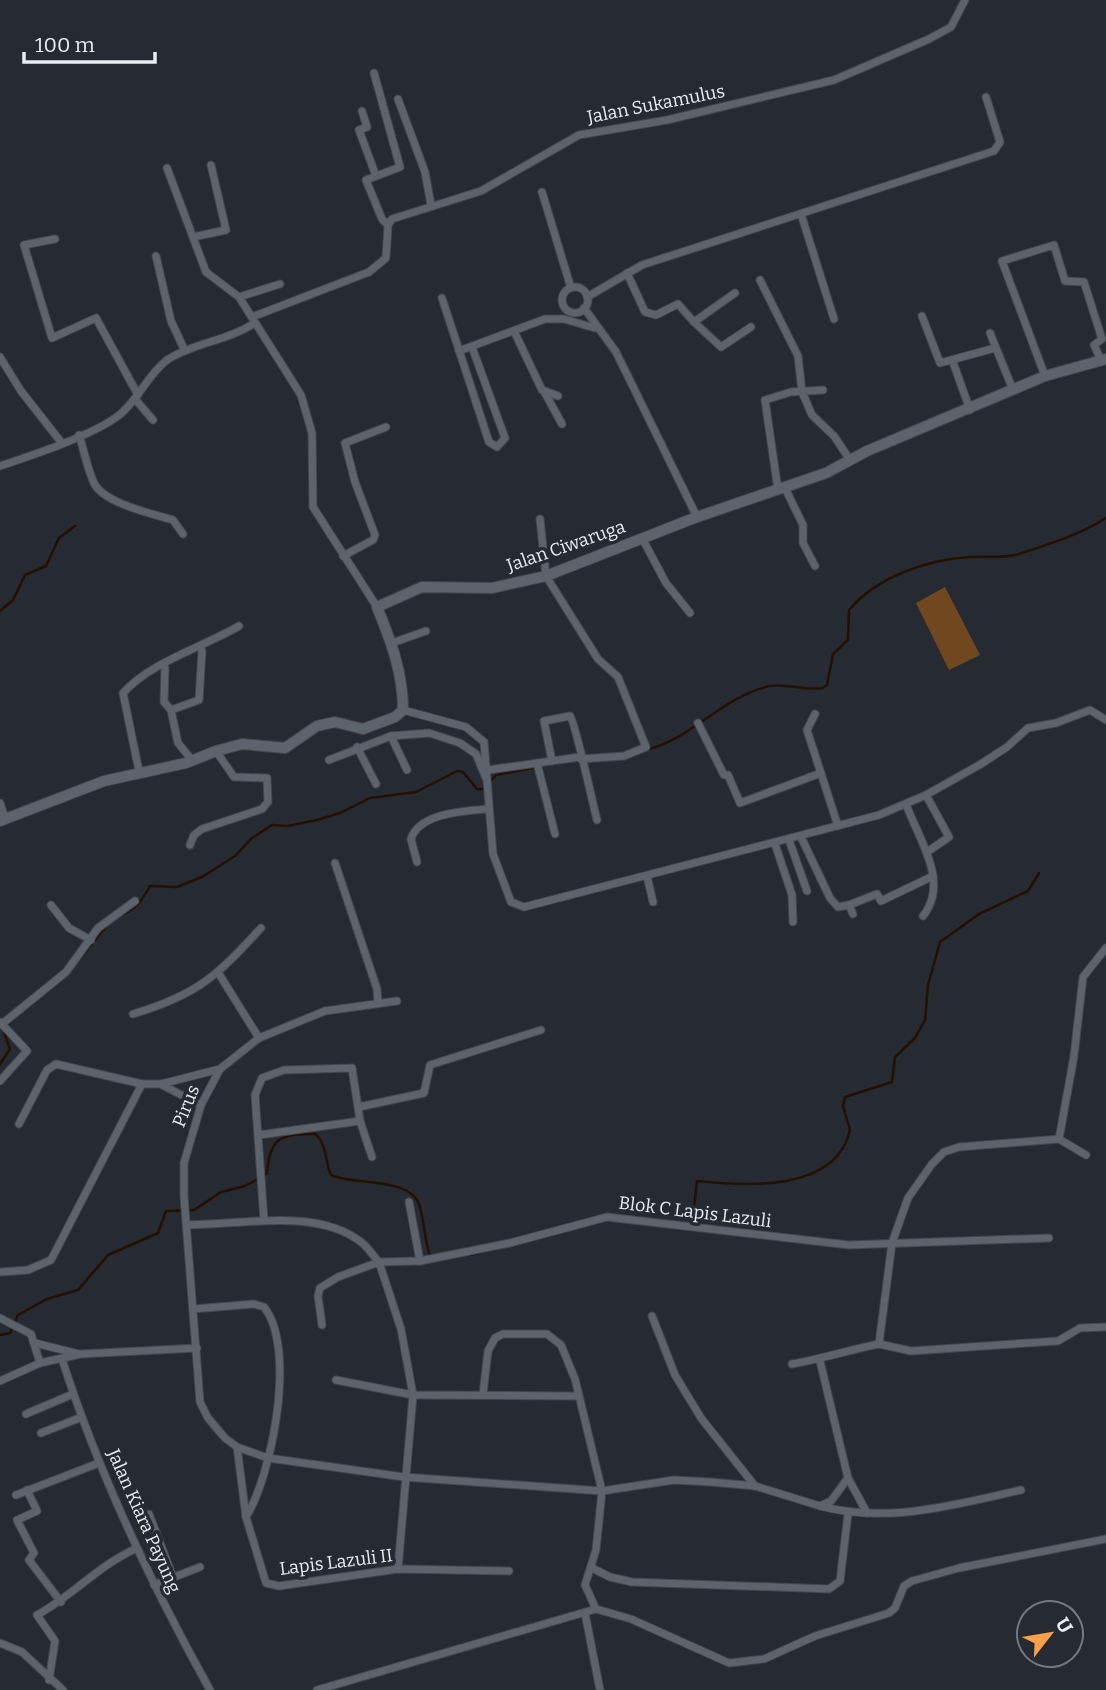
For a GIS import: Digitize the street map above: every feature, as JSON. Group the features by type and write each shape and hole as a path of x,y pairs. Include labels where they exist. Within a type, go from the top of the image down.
{"street":[{"name":"Jalan Sukamulus","path":"388,225 392,219 481,191 579,135 667,120 834,80 929,40 951,27 965,0"},
{"path":"0,466 79,435 117,416 155,372 185,351 234,337 254,320 381,265 388,253 388,225 382,219 366,180 400,164 374,73"},
{"path":"571,288 562,297 565,309 577,313 584,308 587,297 627,272 994,151 1000,142 986,97"},
{"path":"398,99 425,172 431,205"},
{"path":"362,111 367,127 359,130 376,176"},
{"path":"193,237 226,230 211,165"},
{"path":"167,167 206,272 239,298 301,395 312,433 313,507 377,607 392,643 403,688 404,710"},
{"path":"541,192 571,288"},
{"path":"801,214 834,319"},
{"path":"55,239 24,245 51,338 96,318 136,397 153,420"},
{"path":"1045,376 1002,261 1031,251 1054,245 1065,282 1084,282 1103,341 1094,345 1103,360"},
{"path":"156,256 171,321 185,351"},
{"path":"627,272 645,312 656,315 678,304 721,347 751,327"},
{"path":"760,280 798,356 802,392 812,415 834,436 850,460"},
{"path":"239,298 279,284"},
{"path":"571,288 582,290 587,297"},
{"path":"694,322 735,293"},
{"path":"442,298 489,442 493,447 500,446 505,439 472,346"},
{"path":"584,308 621,361 697,517"},
{"path":"922,316 940,363 953,362 995,348"},
{"path":"459,351 552,318 596,328"},
{"path":"514,331 562,424"},
{"path":"990,333 1013,390"},
{"path":"0,357 21,391 61,442"},
{"name":"Jalan Ciwaruga","path":"377,607 422,587 492,588 546,576 697,517 782,489 1045,376 1103,360"},
{"path":"953,362 970,410"},
{"path":"815,566 803,543 803,525 782,489 765,400 781,394 824,390"},
{"path":"545,393 558,396"},
{"path":"343,556 373,540 375,535 355,482 345,443 386,427"},
{"path":"79,435 94,484 100,492 139,511 173,520 183,534"},
{"path":"488,770 581,758 624,756 646,747 618,677 598,659 546,576 540,519"},
{"path":"642,538 666,583 690,613"},
{"path":"139,771 122,693 165,661 204,646 239,626"},
{"path":"392,643 426,631"},
{"path":"171,710 199,700 202,651"},
{"path":"164,668 164,702 171,710 178,743 192,760"},
{"path":"0,803 3,819 139,771 192,760 242,744 285,748 317,726 335,722 363,729 404,710 451,721 477,733 487,750 487,809 493,854 511,902 530,906 838,827 906,804 926,794 1007,747 1028,728 1056,723 1090,710 1106,720"},
{"path":"815,714 807,730 838,827"},
{"path":"552,761 544,721 567,716 576,724 581,758 597,820"},
{"path":"698,723 724,775 728,775 734,786 740,803 821,773"},
{"path":"329,760 391,736 429,733 460,743 482,761 488,781"},
{"path":"391,736 407,770"},
{"path":"357,747 376,783"},
{"path":"190,845 194,835 202,829 262,809 268,802 267,778 234,777 216,751"},
{"path":"537,763 555,834"},
{"path":"926,794 949,837 927,852"},
{"path":"906,804 927,852 933,876 933,903 923,916"},
{"path":"418,862 411,839 420,826 432,819 487,809"},
{"path":"802,837 830,898 838,907 877,894 881,901 933,876"},
{"path":"789,840 807,891"},
{"path":"775,844 792,895 793,922"},
{"path":"335,863 377,989 378,1003"},
{"path":"647,876 653,902"},
{"path":"0,1081 27,1051 1,1023 66,972 107,920 135,901"},
{"path":"51,905 69,928 91,940"},
{"path":"849,905 853,914"},
{"path":"133,1014 171,1003 219,974 261,928"},
{"path":"1059,1139 1074,1056 1083,976 1106,948"},
{"path":"219,974 259,1038"},
{"name":"Pirus","path":"237,1447 218,1430 203,1411 193,1308 184,1163 201,1105 220,1069 259,1038 325,1011 397,1000"},
{"path":"359,1107 424,1093 430,1065 541,1030"},
{"path":"19,1124 47,1070 56,1065 142,1084 160,1084 220,1069"},
{"path":"264,1220 256,1086 271,1073 348,1066 352,1068 360,1121 372,1157"},
{"path":"0,1272 28,1270 51,1260 142,1084"},
{"path":"160,1084 201,1105"},
{"path":"259,1135 360,1121"},
{"path":"879,1344 892,1243 908,1198 944,1152 959,1147 1059,1139 1086,1155"},
{"path":"409,1202 420,1261"},
{"name":"Blok C Lapis Lazuli","path":"379,1262 420,1261 510,1243 607,1217 804,1242 849,1245 1049,1238"},
{"path":"187,1225 264,1220 335,1227 362,1242 379,1262 401,1329 413,1395 398,1569"},
{"path":"323,1325 318,1296 321,1287 379,1262"},
{"path":"193,1308 254,1304 264,1307 276,1331 280,1376 268,1458 246,1517"},
{"path":"652,1316 675,1375 701,1418 755,1486"},
{"path":"0,1318 30,1334 40,1363"},
{"path":"792,1364 820,1361 832,1353 879,1344 911,1351 1058,1341 1080,1328 1106,1327"},
{"path":"483,1394 488,1351 495,1338 503,1334 547,1334 561,1345 591,1437 602,1492 592,1568 585,1585 596,1609"},
{"path":"35,1343 81,1354"},
{"path":"0,1381 40,1363 81,1354 197,1348"},
{"name":"Jalan Kiara Payung","path":"62,1359 99,1463 135,1549 210,1690"},
{"path":"820,1361 848,1478 867,1513"},
{"path":"336,1380 413,1395 578,1396"},
{"path":"26,1414 73,1394"},
{"path":"41,1433 82,1417"},
{"path":"237,1447 268,1458 404,1476 602,1492 674,1480 755,1486 848,1514 893,1515 1021,1490"},
{"name":"Lapis Lazuli II","path":"237,1447 246,1517 263,1580 270,1585 279,1586 398,1569 509,1571"},
{"path":"16,1495 99,1463"},
{"path":"820,1506 831,1501 848,1478"},
{"path":"27,1490 37,1511 17,1520 34,1553 29,1560 61,1602"},
{"path":"149,1514 173,1577"},
{"path":"592,1568 610,1577 632,1582 829,1589 841,1581 848,1514"},
{"path":"317,1690 596,1609 631,1619 723,1661 753,1663 815,1636 889,1613 895,1608 904,1586 912,1581 959,1568 1106,1539"},
{"path":"49,1680 55,1642 37,1615 61,1602 105,1565 135,1549"},
{"path":"154,1585 200,1567"},
{"path":"585,1613 600,1690"},
{"path":"0,1643 22,1652 49,1680 63,1690"}],"shaded area":[{"path":"945,587 980,655 949,670 916,603"}],"waterway":[{"path":"645,750 677,737 753,691 776,685 823,688 827,685 833,654 848,640 849,610 874,588 903,572 953,559 1016,555 1065,538 1106,518"},
{"path":"0,611 13,600 25,575 46,566 59,538 75,526"},
{"path":"123,914 136,906 150,886 177,887 202,877 235,856 252,838 272,825 288,826 317,820 340,813 370,798 416,792 457,771 463,772 477,789 483,789 496,775 553,764"},
{"path":"692,1226 697,1181 762,1184 808,1175 827,1165 841,1150 850,1130 843,1106 845,1097 892,1082 895,1057 915,1038 925,1020 928,985 940,942 979,914 1028,891 1039,873"},
{"path":"78,961 109,923"},
{"path":"0,1064 10,1049 4,1032 10,1022"},
{"path":"264,1175 267,1173 271,1152 279,1140 293,1135 315,1134 324,1148 331,1175 395,1186 415,1197 420,1207 430,1256"},
{"path":"0,1335 10,1333 18,1315 47,1299 78,1290 108,1255 158,1233 166,1211 194,1210 221,1192 245,1186 258,1179"},
{"path":"470,1255 552,1235"}]}
